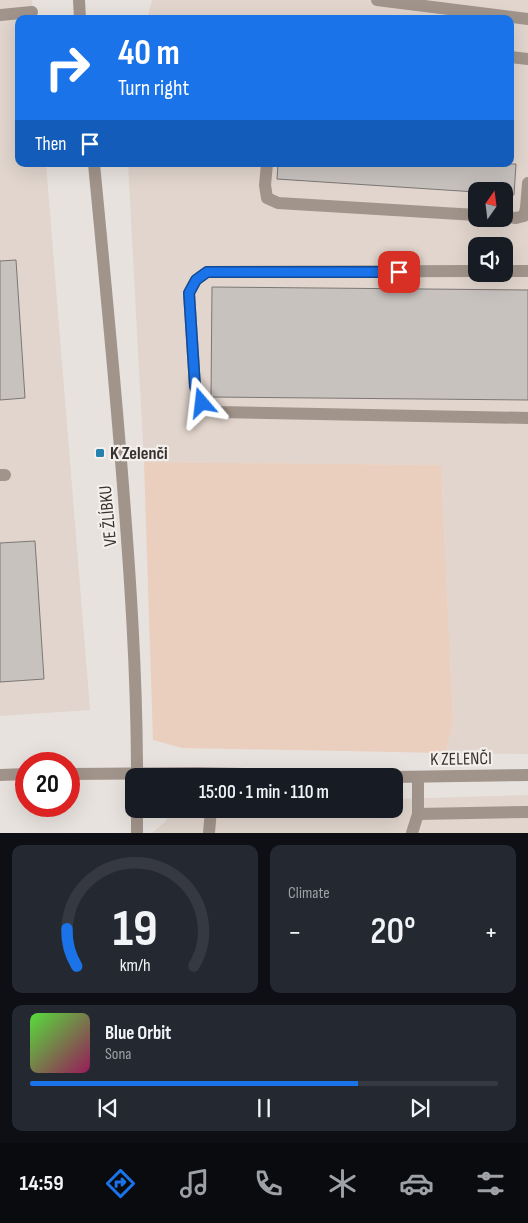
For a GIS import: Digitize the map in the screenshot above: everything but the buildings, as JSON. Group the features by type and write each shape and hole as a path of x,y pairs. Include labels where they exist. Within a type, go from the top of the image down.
{"street":[{"path":"377,0 496,15"},
{"path":"0,15 32,12"},
{"path":"514,17 528,19"},
{"path":"514,57 528,58"},
{"name":"VE ŽLÍBKU","path":"94,167 111,337 129,562 137,768"},
{"path":"267,167 266,198 278,203 468,215"},
{"path":"513,218 524,216 528,183"},
{"path":"468,271 207,272 196,280 189,293 195,386 202,403 220,412 528,418"},
{"path":"513,271 528,271"},
{"path":"0,775 15,774"},
{"path":"80,774 125,774"},
{"name":"K ZELENČI","path":"403,777 528,775"},
{"path":"412,833 418,814 418,777"},
{"path":"418,814 528,812"},
{"path":"137,818 137,833"},
{"path":"209,833 210,818"}],"shaded area":[{"path":"0,0 32,0 34,15 15,15 15,167 46,167 90,710 0,716"},
{"path":"152,0 528,0 528,754 446,753 453,720 441,465 144,462 128,167 514,167 514,15 148,15"},
{"path":"144,462 441,465 453,721 446,753 182,748 153,740"},
{"path":"528,795 528,833 152,833 167,818 403,818 403,799"}],"place":[{"name":"K Zelenči","path":"100,453"}],"route":[{"path":"202,403 195,386 189,293 196,280 207,272 399,272"}]}
